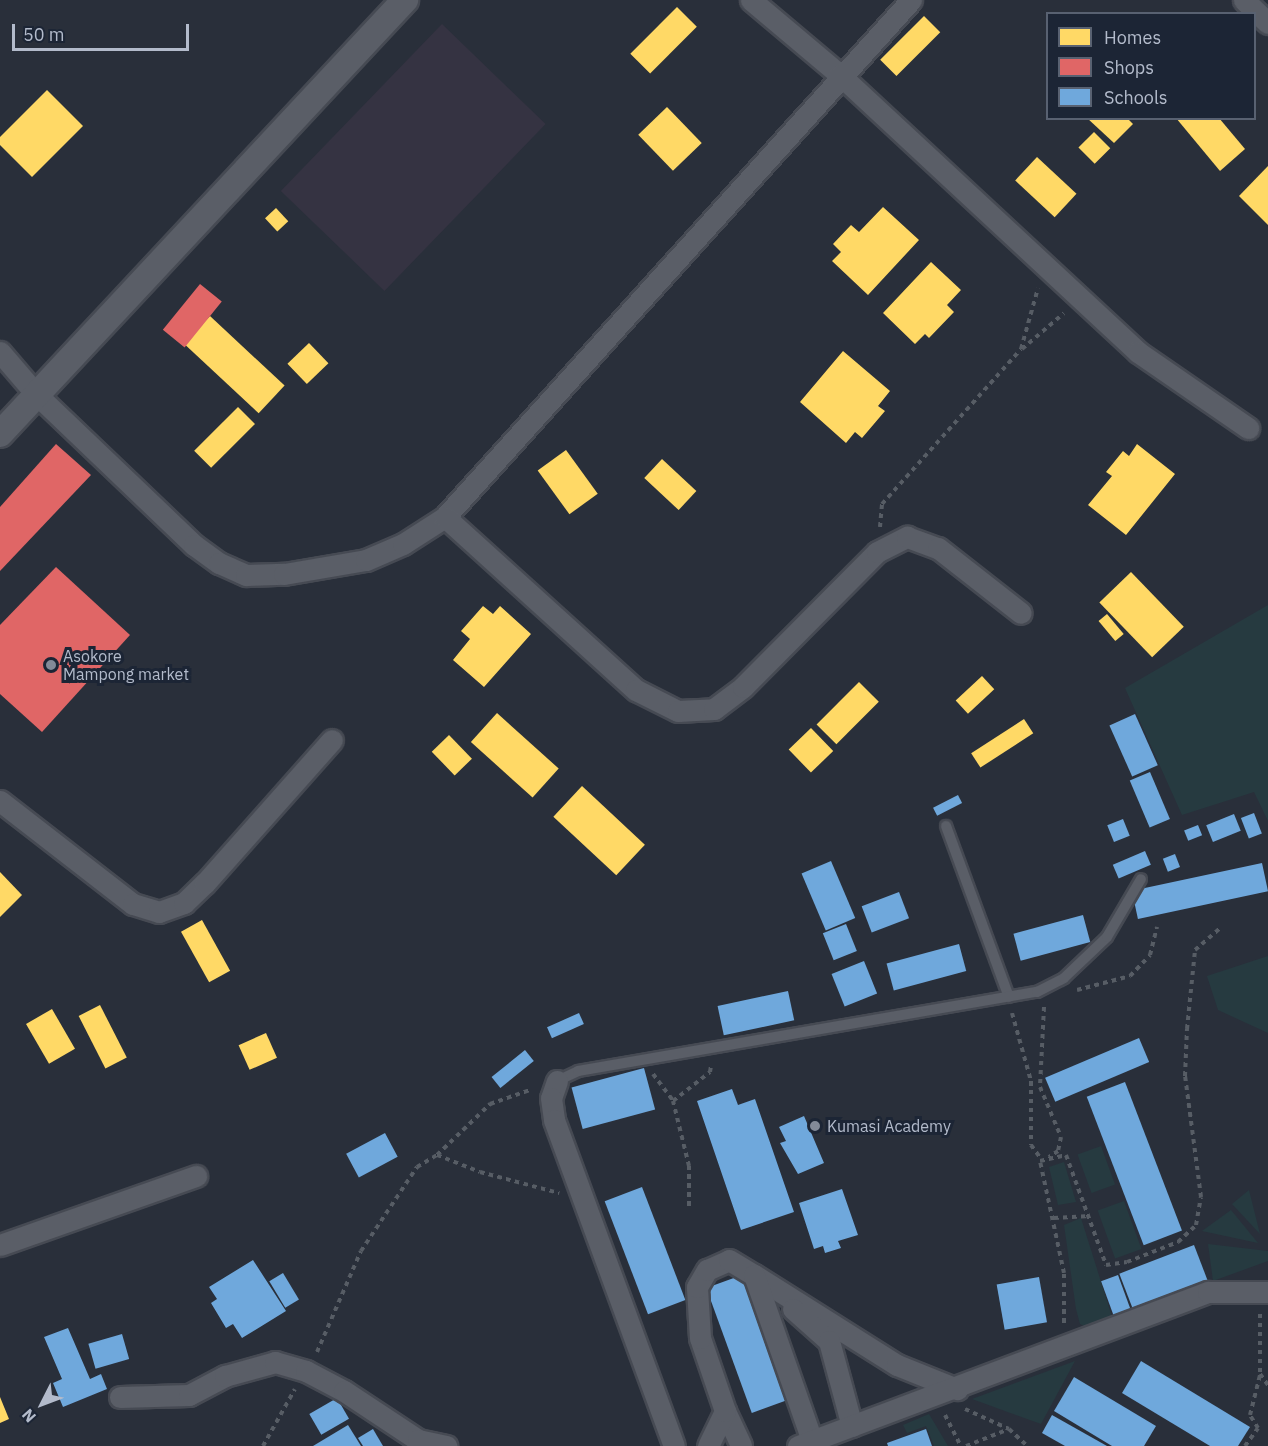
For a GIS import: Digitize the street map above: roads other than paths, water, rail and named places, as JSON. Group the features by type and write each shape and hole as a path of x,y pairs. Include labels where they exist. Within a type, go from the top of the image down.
{"street":[{"path":"0,434 405,0"},
{"path":"751,0 840,75 1138,352 1248,428"},
{"path":"0,352 36,394 194,545 219,563 246,574 284,574 366,560 403,544 445,517 840,75 911,0"},
{"path":"1244,0 1268,23"},
{"path":"445,517 636,690 678,711 714,709 743,687 877,552 907,537 938,548 1021,613"},
{"path":"0,801 133,904 159,912 184,903 205,884 332,740"},
{"path":"558,1081 551,1098 554,1120 674,1446"},
{"path":"0,1245 196,1176"},
{"path":"741,1446 725,1411 700,1338 697,1287 707,1270 729,1260 897,1365 957,1389"},
{"path":"754,1275 829,1341 852,1426"},
{"path":"754,1275 805,1444 957,1389 1208,1292 1265,1292"},
{"path":"120,1397 189,1395 225,1376 275,1362 306,1371 344,1391 418,1440 446,1446"},
{"path":"708,1446 725,1411"}],"lane":[{"path":"946,826 1009,997"},
{"path":"558,1081 578,1071 714,1050 1041,992 1064,978 1107,937 1141,879"}],"place":[{"name":"Asokore Mampong market","path":"51,665"},
{"name":"Kumasi Academy","path":"815,1126"}]}
